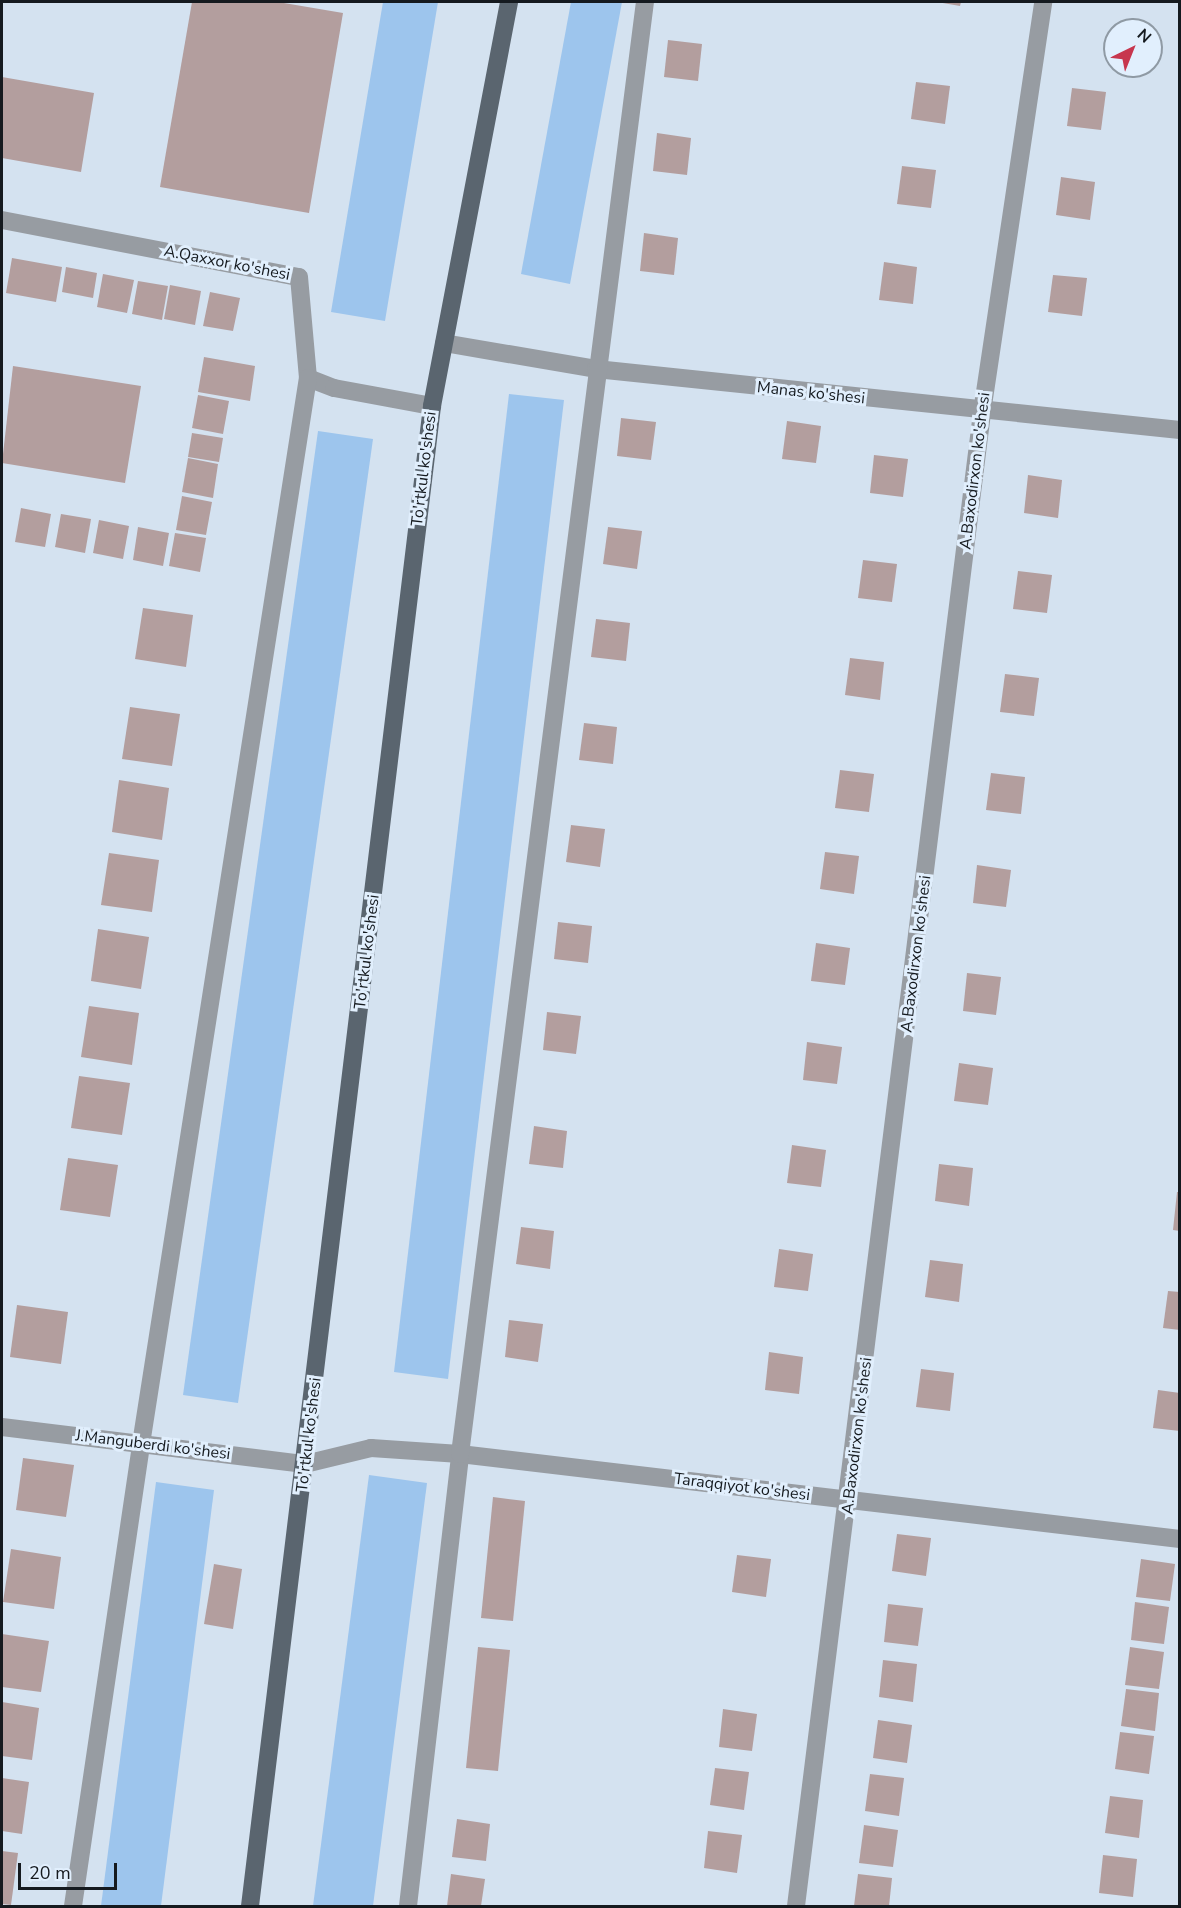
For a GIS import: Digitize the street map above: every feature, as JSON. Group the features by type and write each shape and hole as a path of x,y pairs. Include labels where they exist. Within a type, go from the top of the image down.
{"main road":[{"name":"To'rtkul ko'shesi","path":"250,1906 432,406 508,2"}],"street":[{"path":"408,1906 460,1454 596,369 645,2"},
{"name":"A.Baxodirxon ko'shesi","path":"796,1906 849,1499 982,412 1043,2"},
{"name":"A.Qaxxor ko'shesi","path":"2,219 299,277 308,378"},
{"name":"Manas ko'shesi","path":"444,343 596,369 982,412 1179,430"},
{"path":"73,1906 141,1444 308,378 334,388 432,406"},
{"name":"J.Manguberdi ko'shesi","path":"2,1427 305,1464"},
{"name":"Taraqqiyot ko'shesi","path":"305,1464 371,1448 460,1454 1179,1539"}],"shaded area":[{"path":"383,2 438,2 385,321 331,312"},
{"path":"571,2 622,2 570,284 521,274"},
{"path":"509,394 564,400 448,1379 394,1372"},
{"path":"318,431 373,439 238,1403 183,1395"},
{"path":"369,1475 427,1483 373,1906 313,1906"},
{"path":"156,1482 214,1490 161,1906 101,1906"}],"building":[{"path":"192,2 278,2 343,13 309,213 160,187"},
{"path":"937,2 961,2 960,6"},
{"path":"668,40 702,44 698,81 664,77"},
{"path":"2,77 94,93 81,172 2,158"},
{"path":"916,82 950,86 945,124 911,119"},
{"path":"1072,88 1106,92 1101,130 1067,126"},
{"path":"657,133 691,138 687,175 653,171"},
{"path":"902,166 936,170 931,208 897,204"},
{"path":"1061,177 1095,182 1090,220 1056,215"},
{"path":"644,233 678,238 674,275 640,271"},
{"path":"12,258 62,267 56,302 6,293"},
{"path":"884,262 917,267 913,304 879,300"},
{"path":"66,267 97,273 93,298 62,292"},
{"path":"103,274 134,280 127,313 97,307"},
{"path":"1053,275 1087,278 1082,316 1048,312"},
{"path":"138,281 168,286 162,320 132,314"},
{"path":"170,285 201,291 195,325 164,319"},
{"path":"210,292 240,298 233,331 203,326"},
{"path":"204,357 255,366 250,401 198,392"},
{"path":"13,366 141,386 125,483 2,463"},
{"path":"198,395 229,401 223,434 192,428"},
{"path":"621,418 656,422 651,460 617,456"},
{"path":"787,421 821,426 816,463 782,459"},
{"path":"192,433 223,438 219,462 188,457"},
{"path":"874,455 908,459 903,497 870,493"},
{"path":"188,458 218,464 213,498 182,492"},
{"path":"1028,475 1062,480 1058,518 1024,513"},
{"path":"182,496 212,502 206,535 176,530"},
{"path":"21,508 51,514 45,547 15,542"},
{"path":"61,514 91,519 85,553 55,547"},
{"path":"99,520 129,526 123,559 93,553"},
{"path":"138,527 169,533 163,566 133,560"},
{"path":"608,527 642,531 637,569 603,564"},
{"path":"175,533 206,538 200,572 169,566"},
{"path":"863,560 897,564 892,602 858,598"},
{"path":"1018,571 1052,575 1047,613 1013,609"},
{"path":"143,608 193,615 186,667 135,659"},
{"path":"596,619 630,623 626,661 591,657"},
{"path":"850,658 884,662 880,700 845,695"},
{"path":"1005,674 1039,678 1034,716 1000,712"},
{"path":"130,707 180,714 172,766 122,759"},
{"path":"584,723 617,727 613,764 579,760"},
{"path":"840,770 874,774 869,812 835,808"},
{"path":"991,773 1025,777 1021,814 986,810"},
{"path":"119,780 169,788 162,840 112,832"},
{"path":"571,825 605,829 600,867 566,862"},
{"path":"825,852 859,856 854,894 820,889"},
{"path":"109,853 159,860 152,912 101,905"},
{"path":"977,865 1011,870 1006,907 973,903"},
{"path":"558,922 592,926 588,963 554,959"},
{"path":"98,929 149,937 141,989 91,981"},
{"path":"816,943 850,948 845,985 811,981"},
{"path":"967,973 1001,977 996,1015 963,1011"},
{"path":"89,1006 139,1013 132,1065 81,1057"},
{"path":"547,1012 581,1016 576,1054 543,1050"},
{"path":"807,1042 842,1047 837,1084 803,1080"},
{"path":"959,1063 993,1068 988,1105 954,1101"},
{"path":"79,1076 130,1083 122,1135 71,1128"},
{"path":"534,1126 567,1131 563,1168 529,1164"},
{"path":"792,1145 826,1150 821,1187 787,1183"},
{"path":"68,1158 118,1165 110,1217 60,1210"},
{"path":"939,1164 973,1168 969,1206 935,1201"},
{"path":"1177,1192 1180,1192 1180,1231 1173,1230"},
{"path":"521,1227 554,1231 550,1269 516,1264"},
{"path":"779,1249 813,1254 808,1291 774,1287"},
{"path":"930,1260 963,1264 959,1302 925,1297"},
{"path":"1168,1291 1180,1292 1180,1330 1163,1328"},
{"path":"17,1305 68,1312 61,1364 10,1357"},
{"path":"509,1320 543,1324 538,1362 505,1357"},
{"path":"769,1352 803,1357 799,1394 765,1390"},
{"path":"921,1369 954,1373 950,1411 916,1407"},
{"path":"1158,1390 1180,1393 1180,1431 1153,1428"},
{"path":"23,1458 74,1465 66,1517 16,1510"},
{"path":"493,1497 525,1501 513,1621 481,1618"},
{"path":"897,1534 931,1538 926,1576 892,1571"},
{"path":"11,1549 61,1557 54,1609 3,1602"},
{"path":"737,1555 771,1559 766,1597 732,1592"},
{"path":"1141,1559 1175,1564 1170,1601 1136,1597"},
{"path":"214,1564 242,1569 233,1629 204,1624"},
{"path":"1135,1602 1169,1607 1164,1644 1131,1640"},
{"path":"888,1604 923,1608 918,1646 884,1642"},
{"path":"2,1634 49,1641 41,1692 2,1687"},
{"path":"478,1647 510,1650 498,1771 466,1768"},
{"path":"1130,1647 1164,1652 1159,1689 1125,1685"},
{"path":"883,1660 917,1664 913,1702 879,1697"},
{"path":"1126,1689 1159,1693 1155,1731 1121,1726"},
{"path":"2,1702 39,1708 32,1760 2,1756"},
{"path":"723,1709 757,1714 752,1751 719,1747"},
{"path":"878,1720 912,1725 907,1763 873,1758"},
{"path":"1120,1732 1154,1736 1149,1774 1115,1769"},
{"path":"715,1768 749,1772 744,1810 710,1805"},
{"path":"870,1774 904,1778 899,1816 865,1811"},
{"path":"2,1778 29,1782 22,1834 2,1831"},
{"path":"1110,1796 1143,1800 1139,1838 1105,1833"},
{"path":"457,1819 490,1824 486,1861 452,1857"},
{"path":"864,1825 898,1830 893,1867 859,1863"},
{"path":"708,1831 742,1835 737,1873 704,1868"},
{"path":"2,1851 18,1853 11,1905 2,1904"},
{"path":"1103,1855 1137,1859 1133,1897 1099,1893"},
{"path":"451,1874 485,1879 481,1906 447,1906"},
{"path":"858,1874 892,1878 889,1906 854,1906"}]}
